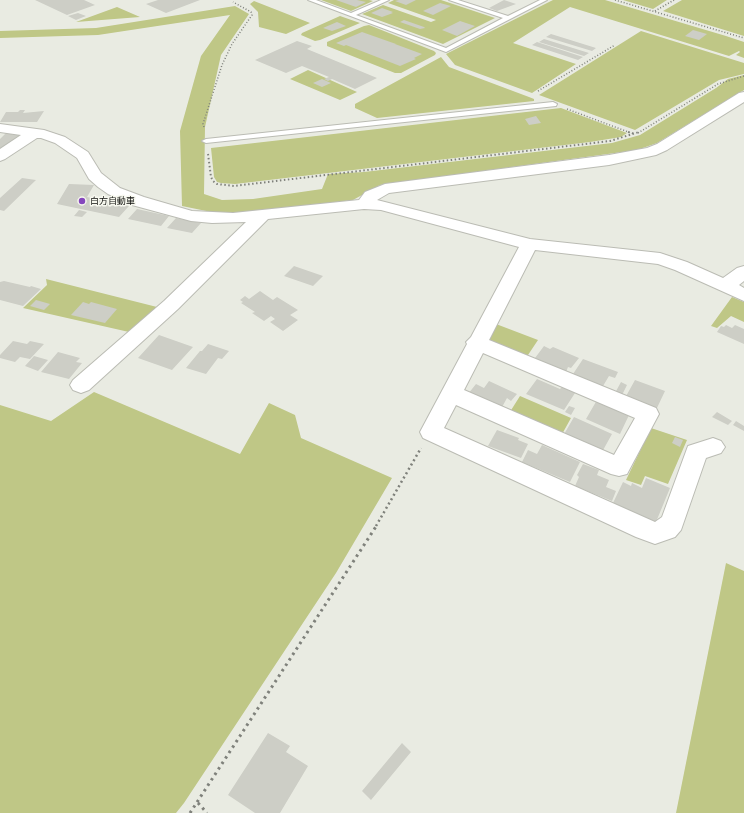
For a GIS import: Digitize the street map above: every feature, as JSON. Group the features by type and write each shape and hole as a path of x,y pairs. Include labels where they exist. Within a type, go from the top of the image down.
{"street":[{"path":"364,204 371,196 385,189 609,160 651,152 662,147 744,96"},
{"path":"0,128 51,136 71,146 83,155 95,176 104,184 138,201 190,216 219,218 262,216 364,204 400,209 529,244 660,259 682,266 744,295"},
{"path":"0,156 34,133"},
{"path":"81,385 171,305 262,216"},
{"path":"529,244 476,342 430,432 645,529 655,532 666,529 672,523 696,452 713,447"},
{"path":"725,286 744,272"},
{"path":"450,393 619,467 648,414 476,342"}],"lane":[{"path":"311,0 446,50 544,0"},
{"path":"351,15 386,0"},
{"path":"452,0 508,18"},
{"path":"206,142 553,104"}],"path":[{"path":"615,0 744,38"},
{"path":"655,12 674,0"},
{"path":"538,91 615,45"},
{"path":"553,104 635,134"},
{"path":"190,813 198,803 341,582 388,507 430,432"},
{"path":"198,803 207,813"}],"green space":[{"path":"321,0 369,0 373,1 351,11"},
{"path":"394,0 441,0 495,18 443,44 362,14 383,5 431,22 436,20 388,3"},
{"path":"553,0 605,0 726,36 744,42 744,58 736,55 740,52 739,51 729,56 570,7 513,43 576,64 532,93 455,65 446,54"},
{"path":"623,0 667,0 653,9"},
{"path":"682,0 744,0 744,36 663,11"},
{"path":"254,1 310,23 286,34 259,27 258,12 250,4"},
{"path":"235,6 249,14 221,55 205,127 204,194 222,200 253,199 322,189 328,174 364,172 612,143 640,135 728,79 744,75 744,90 657,143 637,150 380,185 353,200 241,213 216,213 182,206 180,131 201,56 230,15 98,35 0,38 0,31 96,28"},
{"path":"117,7 140,17 76,22"},
{"path":"340,16 360,23 320,40 315,41 301,35 302,33"},
{"path":"369,25 436,53 435,55 401,73 395,73 327,46 327,42"},
{"path":"641,31 744,63 744,74 719,80 635,130 539,95"},
{"path":"441,57 449,67 534,99 534,101 377,118 355,108 355,104"},
{"path":"308,70 357,92 340,100 290,79"},
{"path":"561,108 627,133 621,137 590,142 235,184 217,182 214,177 211,148"},
{"path":"46,279 157,307 129,332 23,308 47,285"},
{"path":"732,297 744,302 744,322 731,316 717,328 711,326"},
{"path":"496,324 538,340 526,358 492,344 488,338"},
{"path":"94,392 240,454 269,403 295,415 301,438 392,478 336,573 176,813 0,813 0,405 51,421"},
{"path":"520,396 571,418 561,436 508,415"},
{"path":"651,428 687,440 668,484 645,476 641,485 626,480"},
{"path":"726,563 744,571 744,813 676,813"}],"building":[{"path":"35,0 84,0 95,5 67,15"},
{"path":"158,0 200,0 166,13 146,4"},
{"path":"336,0 357,0 366,2 356,7"},
{"path":"416,0 406,5 395,1"},
{"path":"504,0 516,4 497,11 489,8"},
{"path":"440,3 451,6 433,15 423,11"},
{"path":"382,8 393,13 382,17 371,13"},
{"path":"78,13 86,16 76,20 68,16"},
{"path":"404,20 425,28 420,29 400,22"},
{"path":"460,21 475,26 457,36 442,30"},
{"path":"337,22 346,26 332,31 323,28"},
{"path":"693,30 707,34 699,40 685,36"},
{"path":"362,32 422,54 414,58 416,59 400,66 346,45 344,46 336,43"},
{"path":"551,34 596,48 592,51 546,37"},
{"path":"544,39 589,53 584,56 539,42"},
{"path":"297,41 312,46 307,49 377,78 355,89 332,79 328,81 324,79 329,77 302,66 286,73 255,60"},
{"path":"537,42 583,57 578,60 532,45"},
{"path":"322,79 331,83 322,87 313,83"},
{"path":"20,110 25,110 23,113 44,111 37,122 0,122 6,112 18,112"},
{"path":"536,116 541,123 529,125 525,119"},
{"path":"6,133 22,136 0,152 0,139"},
{"path":"22,178 36,180 4,211 0,210 0,198"},
{"name":"白方自動車","path":"69,184 94,185 87,197 129,206 119,217 57,204"},
{"path":"137,209 169,216 161,226 128,219"},
{"path":"79,210 87,212 82,217 74,216"},
{"path":"176,218 201,223 192,233 167,228"},
{"path":"294,266 323,276 313,286 284,276"},
{"path":"4,281 41,289 23,306 0,300 0,282"},
{"path":"260,291 273,300 277,297 298,310 290,315 298,320 283,331 270,322 275,319 271,316 264,321 252,313 255,312 241,303 243,302 240,300 245,296 249,299"},
{"path":"36,300 50,304 44,310 30,306"},
{"path":"83,302 89,304 91,302 117,309 105,323 71,315"},
{"path":"726,325 732,328 735,325 744,329 744,344 717,332 721,326 724,327"},
{"path":"159,335 193,347 172,370 138,358"},
{"path":"13,341 27,344 30,341 44,344 30,359 20,357 15,362 0,358 0,355"},
{"path":"208,344 229,351 222,359 218,358 206,374 186,368 200,351 202,351"},
{"path":"544,346 550,349 553,347 579,358 571,368 568,367 566,372 543,363 544,362 535,358"},
{"path":"58,352 80,358 76,362 82,363 69,379 41,372"},
{"path":"34,356 48,360 38,371 25,366"},
{"path":"583,359 618,372 615,378 609,376 603,386 573,374"},
{"path":"537,379 560,389 562,387 575,393 564,410 526,394"},
{"path":"635,380 665,391 656,410 625,398"},
{"path":"489,381 517,394 511,401 507,398 501,409 468,394 476,384 484,388"},
{"path":"621,382 627,385 622,395 615,393"},
{"path":"597,400 630,413 620,434 586,419"},
{"path":"569,406 575,408 571,415 565,412"},
{"path":"717,412 732,421 728,425 712,417"},
{"path":"574,417 612,434 602,452 563,436"},
{"path":"736,421 744,426 744,431 733,425"},
{"path":"497,430 519,438 518,440 528,444 521,458 488,446"},
{"path":"675,437 683,440 680,447 672,443"},
{"path":"542,445 580,462 570,482 522,462 528,450 537,454"},
{"path":"583,464 599,470 597,475 609,480 606,487 616,491 612,501 575,486 579,477 577,475"},
{"path":"646,478 670,488 656,522 613,503 623,482 631,486 632,483 642,488"},
{"path":"268,733 290,746 286,752 308,766 280,813 255,813 228,795"},
{"path":"402,743 411,752 371,800 362,791"}],"place":[{"name":"白方自動車","path":"82,201"}]}
